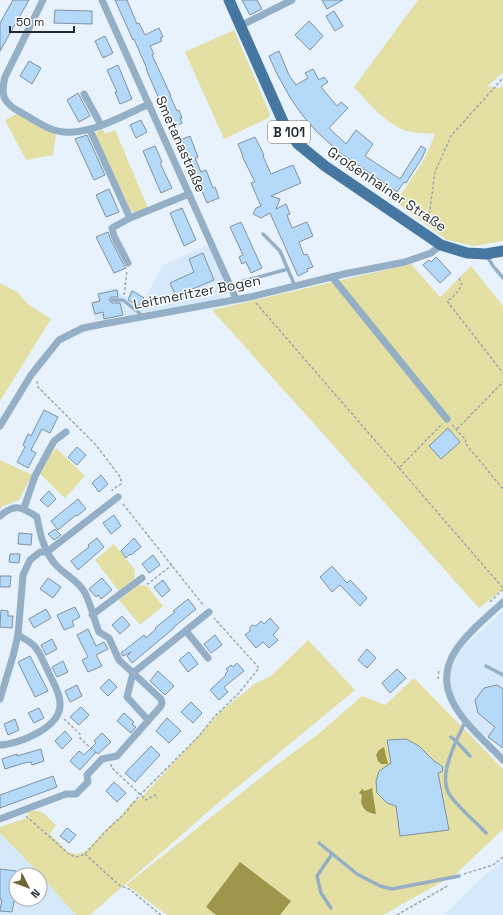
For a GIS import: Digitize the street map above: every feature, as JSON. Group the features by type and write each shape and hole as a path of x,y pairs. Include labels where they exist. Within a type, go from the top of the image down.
{"main road":[{"name":"Großenhainer Straße","path":"229,0 284,124 298,144 325,166 441,245 467,253 486,254 503,251"}],"street":[{"path":"43,0 2,86 4,97 10,107 52,129 64,132 77,132 90,130 149,104"},
{"name":"Smetanastraße","path":"102,0 236,299"},
{"path":"240,26 292,0"},
{"path":"84,94 101,125"},
{"path":"90,130 130,218"},
{"path":"128,263 114,236 112,228 130,218 189,194"},
{"name":"Leitmeritzer Bogen","path":"1,422 31,376 53,346 59,340 83,328 250,297 419,258 431,253 441,245"},
{"path":"332,277 447,419"},
{"path":"24,508 35,476 54,441 66,432"},
{"path":"0,699 18,635 23,575 30,560 40,552 47,552 118,497"},
{"path":"0,516 9,508 24,508 37,517 41,538 47,552 56,566 70,576 85,593 99,632 109,638 119,660 161,699 162,703 117,756 102,759 87,774 88,782 76,794 66,794 0,820"},
{"path":"92,615 142,578"},
{"path":"502,758 466,721 453,705 447,688 446,674 450,660 462,643 503,602"},
{"path":"148,720 127,697 133,673 209,612"},
{"path":"186,631 208,658"},
{"path":"0,745 8,744 35,735 50,723 58,714 60,703 59,697 38,649 31,642 18,635"}],"lane":[{"path":"264,234 280,251 295,286"},
{"path":"486,254 492,266 503,278"},
{"path":"240,282 288,269"},
{"path":"112,300 123,300 143,316"},
{"path":"486,666 503,675"},
{"path":"466,721 449,760 446,785 448,792 454,800 486,833"},
{"path":"451,736 470,756"},
{"path":"319,843 357,874 380,886 392,888 459,876"},
{"path":"331,908 321,893 317,876 332,854"}],"path":[{"path":"426,234 429,222 435,172 451,136 503,78"},
{"path":"123,300 128,263"},
{"path":"460,278 462,285 458,292 447,301 503,373"},
{"path":"250,297 503,588"},
{"path":"457,430 503,382"},
{"path":"399,468 447,419 466,440 465,444 503,490"},
{"path":"142,578 148,584 172,565"},
{"path":"21,811 70,855 77,857 86,854 140,795 198,736 214,716 238,694 259,668 209,612"},
{"path":"58,714 80,734 80,738 102,759"},
{"path":"111,757 111,767 140,795 146,800 155,795 158,798"},
{"path":"86,854 119,886 129,889 161,915"},
{"path":"397,915 455,881 459,876 493,865 503,857"}],"shaded area":[{"path":"418,0 503,0 503,73 487,86 500,88 503,85 503,241 474,246 447,240 396,202 425,158 435,134 410,132 392,124 354,87"},
{"path":"234,30 270,114 268,118 224,139 185,52"},
{"path":"17,114 56,134 53,155 26,160 5,120"},
{"path":"102,128 105,134 115,130 148,208 133,212 129,207 96,136 97,132"},
{"path":"207,245 228,291 224,298 95,321 90,302 98,300 97,293 118,287 120,294 127,298 132,289 146,297 163,265"},
{"path":"411,264 440,297 471,266 503,306 503,589 479,608 212,310"},
{"path":"0,283 17,292 29,305 51,319 0,401"},
{"path":"56,448 85,476 65,498 40,474"},
{"path":"0,460 32,475 19,500 3,506 0,509"},
{"path":"114,544 135,570 134,580 119,591 95,560"},
{"path":"138,585 147,586 163,606 140,625 119,600"},
{"path":"503,610 503,751 472,723 455,700 451,687 450,674 460,651"},
{"path":"308,640 355,690 211,809 90,915 76,915 48,884 48,867 33,867 0,833 0,827 29,817 27,812 36,811 46,815 56,825 50,834 68,852 76,854 86,851 109,826 121,816 132,802 141,798 222,710 256,683 271,676"},
{"path":"414,678 503,769 503,829 456,874 383,915 167,915 126,885 275,766 317,735 362,696 385,705"},
{"path":"384,747 388,764 381,764 376,755 379,750"},
{"path":"372,788 376,814 369,812 362,806 362,795 359,793 362,789 365,791"},
{"path":"0,833 33,867 8,867 8,907 48,907 48,884 76,915 0,915"},
{"path":"503,861 503,915 444,915 482,877"},
{"path":"240,862 291,901 280,915 216,915 206,907"}],"building":[{"path":"13,0 29,0 0,51 0,23"},
{"path":"115,0 127,0 137,24 139,23 145,35 159,28 163,37 160,38 162,41 150,46 154,54 152,55 170,96 182,118 180,118 182,123 172,128 134,39 133,40"},
{"path":"242,0 257,0 262,9 250,15"},
{"path":"322,0 343,0 327,9"},
{"path":"55,10 92,11 92,24 54,23"},
{"path":"334,11 343,26 335,31 326,16"},
{"path":"309,21 323,36 310,50 295,35"},
{"path":"105,36 113,53 103,58 95,41"},
{"path":"279,51 289,75 296,85 308,78 305,73 313,69 319,80 324,77 328,82 321,87 337,106 341,102 348,108 329,128 346,144 356,130 373,144 365,156 400,179 421,146 426,149 406,183 404,182 397,192 339,152 317,132 303,116 291,99 269,56"},
{"path":"29,61 41,68 32,84 20,76"},
{"path":"118,65 132,99 120,104 115,92 117,92 107,70"},
{"path":"78,93 90,116 79,122 67,100"},
{"path":"141,120 147,132 136,138 130,125"},
{"path":"87,135 105,175 94,180 75,139"},
{"path":"190,136 198,157 195,158 201,172 206,170 213,188 215,187 219,198 207,203 199,184 197,185 187,161 186,162 178,141"},
{"path":"255,137 271,174 293,165 301,183 271,196 280,199 276,209 286,204 290,214 287,215 292,228 307,222 313,236 299,242 304,255 307,254 313,267 307,269 308,271 298,276 270,213 261,218 253,214 256,208 261,206 251,183 255,182 242,156 238,144"},
{"path":"155,146 162,162 160,163 172,188 161,193 143,151"},
{"path":"109,189 119,212 106,217 96,195"},
{"path":"182,208 196,240 184,246 170,213"},
{"path":"241,222 262,268 251,273 246,262 242,264 239,257 243,255 230,227"},
{"path":"108,232 126,268 114,273 96,237"},
{"path":"203,253 214,280 176,296 170,283 194,272 189,259"},
{"path":"436,257 451,273 440,283 423,265 429,260 431,262"},
{"path":"117,290 118,297 111,297 109,300 112,303 120,303 123,315 104,319 103,312 95,314 92,303 100,301 98,294"},
{"path":"132,291 144,298 139,306 128,300"},
{"path":"44,410 58,417 50,433 42,429 31,450 36,453 28,468 17,462 25,447 23,445 28,434 31,436"},
{"path":"448,428 460,442 441,459 429,446"},
{"path":"77,447 86,455 77,465 68,457"},
{"path":"101,475 108,484 99,492 92,483"},
{"path":"49,491 56,499 48,507 40,500"},
{"path":"78,499 86,509 58,530 51,521"},
{"path":"114,515 121,526 111,534 103,523"},
{"path":"55,529 61,535 54,540 48,534"},
{"path":"19,533 32,534 31,545 18,544"},
{"path":"97,538 104,547 78,570 71,561 89,547 88,545"},
{"path":"134,538 141,547 126,558 121,551"},
{"path":"10,554 20,554 19,563 9,562"},
{"path":"153,555 160,565 149,573 142,564"},
{"path":"332,566 347,583 350,580 367,598 360,606 340,585 332,592 320,577"},
{"path":"0,576 11,576 10,587 0,587"},
{"path":"48,578 61,587 53,598 40,589"},
{"path":"102,578 112,590 101,599 98,595 96,597 89,589"},
{"path":"163,580 170,590 162,597 154,587"},
{"path":"188,599 196,609 132,663 127,656 131,652 123,656 121,653 144,635 146,638 156,629 155,628 175,612 173,611"},
{"path":"75,607 80,617 72,621 74,626 64,630 57,615"},
{"path":"46,609 51,618 34,628 29,619"},
{"path":"1,610 8,611 8,616 13,616 12,628 0,627"},
{"path":"122,616 130,625 120,634 112,625"},
{"path":"270,618 279,628 273,635 278,640 269,648 263,642 256,648 245,635 250,631 250,627 252,625 256,626 261,621 264,624"},
{"path":"88,629 96,646 104,642 108,649 96,655 102,666 88,672 82,660 88,657 77,635"},
{"path":"215,635 222,645 211,653 204,644"},
{"path":"52,639 57,649 46,655 41,645"},
{"path":"367,649 376,658 367,668 358,660"},
{"path":"189,652 198,664 188,672 179,660"},
{"path":"30,656 48,691 35,697 18,662"},
{"path":"63,661 68,672 57,677 52,667"},
{"path":"237,663 244,671 224,687 228,692 219,700 210,690 226,675 225,674 228,671 226,669 231,665 233,667"},
{"path":"397,669 406,678 390,693 382,683"},
{"path":"158,671 174,686 165,695 150,681"},
{"path":"109,679 117,687 108,696 100,688"},
{"path":"77,685 82,696 70,702 65,691"},
{"path":"497,685 503,689 503,748 488,737 495,727 478,713 475,700 484,688"},
{"path":"191,702 202,713 193,723 181,712"},
{"path":"81,707 89,715 79,725 70,717"},
{"path":"39,708 44,718 34,723 28,713"},
{"path":"124,713 134,722 132,724 136,727 131,733 117,721"},
{"path":"167,718 181,731 169,743 156,731"},
{"path":"15,719 19,730 8,735 4,724"},
{"path":"65,731 72,739 62,749 55,741"},
{"path":"102,733 111,742 98,754 96,752 80,770 70,761 79,751 84,755 96,743 94,741"},
{"path":"406,739 419,746 433,760 443,767 442,772 438,773 449,830 400,836 396,806 387,803 377,793 376,781 379,771 391,763 387,740"},
{"path":"151,746 160,755 135,782 125,773"},
{"path":"41,749 44,761 32,765 31,762 24,763 5,769 2,759"},
{"path":"53,776 57,787 0,808 0,795"},
{"path":"114,782 126,793 117,802 106,791"},
{"path":"67,828 76,835 69,843 60,836"},
{"path":"0,869 8,870 8,907 13,907 12,912 0,911 2,900 0,899"}]}
